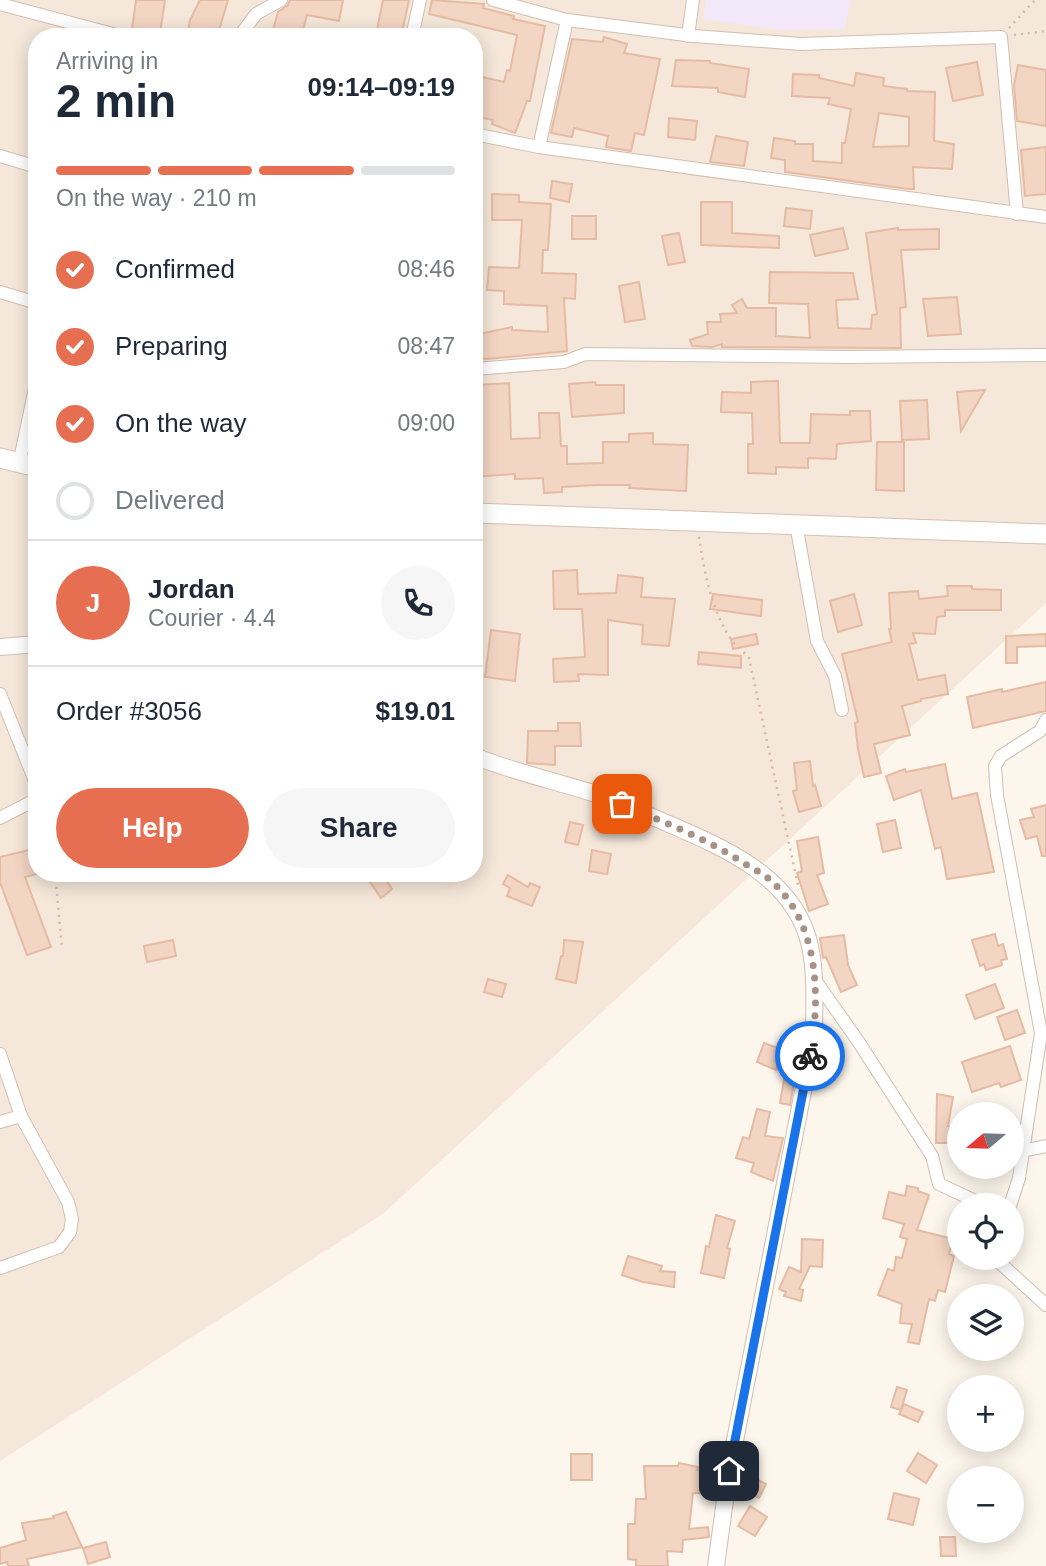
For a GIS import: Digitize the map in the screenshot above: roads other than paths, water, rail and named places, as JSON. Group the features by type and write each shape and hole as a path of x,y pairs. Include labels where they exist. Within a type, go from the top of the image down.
{"main road":[{"path":"0,458 19,466"},
{"path":"483,513 1046,534"}],"street":[{"path":"246,28 256,14 281,0"},
{"path":"414,28 420,0"},
{"path":"493,0 567,20 688,36 801,44 1001,37 1017,214"},
{"path":"688,36 693,0"},
{"path":"0,4 90,28"},
{"path":"539,147 567,20"},
{"path":"483,136 539,147 1046,217"},
{"path":"0,156 28,164"},
{"path":"0,292 28,300"},
{"path":"483,368 564,362 585,354 851,357 1046,355"},
{"path":"19,466 28,422"},
{"path":"796,524 817,641 835,676 842,710"},
{"path":"0,647 28,645"},
{"path":"0,694 28,764"},
{"path":"1024,1139 1041,1033 1002,821 995,766 1002,756 1040,730 1046,720"},
{"path":"483,760 511,771 599,794 712,843 770,879 794,907 807,935 815,980 814,1035 729,1471 716,1566"},
{"path":"0,818 28,804"},
{"path":"815,980 851,1030 932,1156 939,1184 958,1193"},
{"path":"0,1054 21,1116 68,1202 72,1219 70,1232 59,1247 0,1268"},
{"path":"0,1122 21,1116"},
{"path":"1024,1151 1046,1146"},
{"path":"1008,1270 1046,1306"}]}
